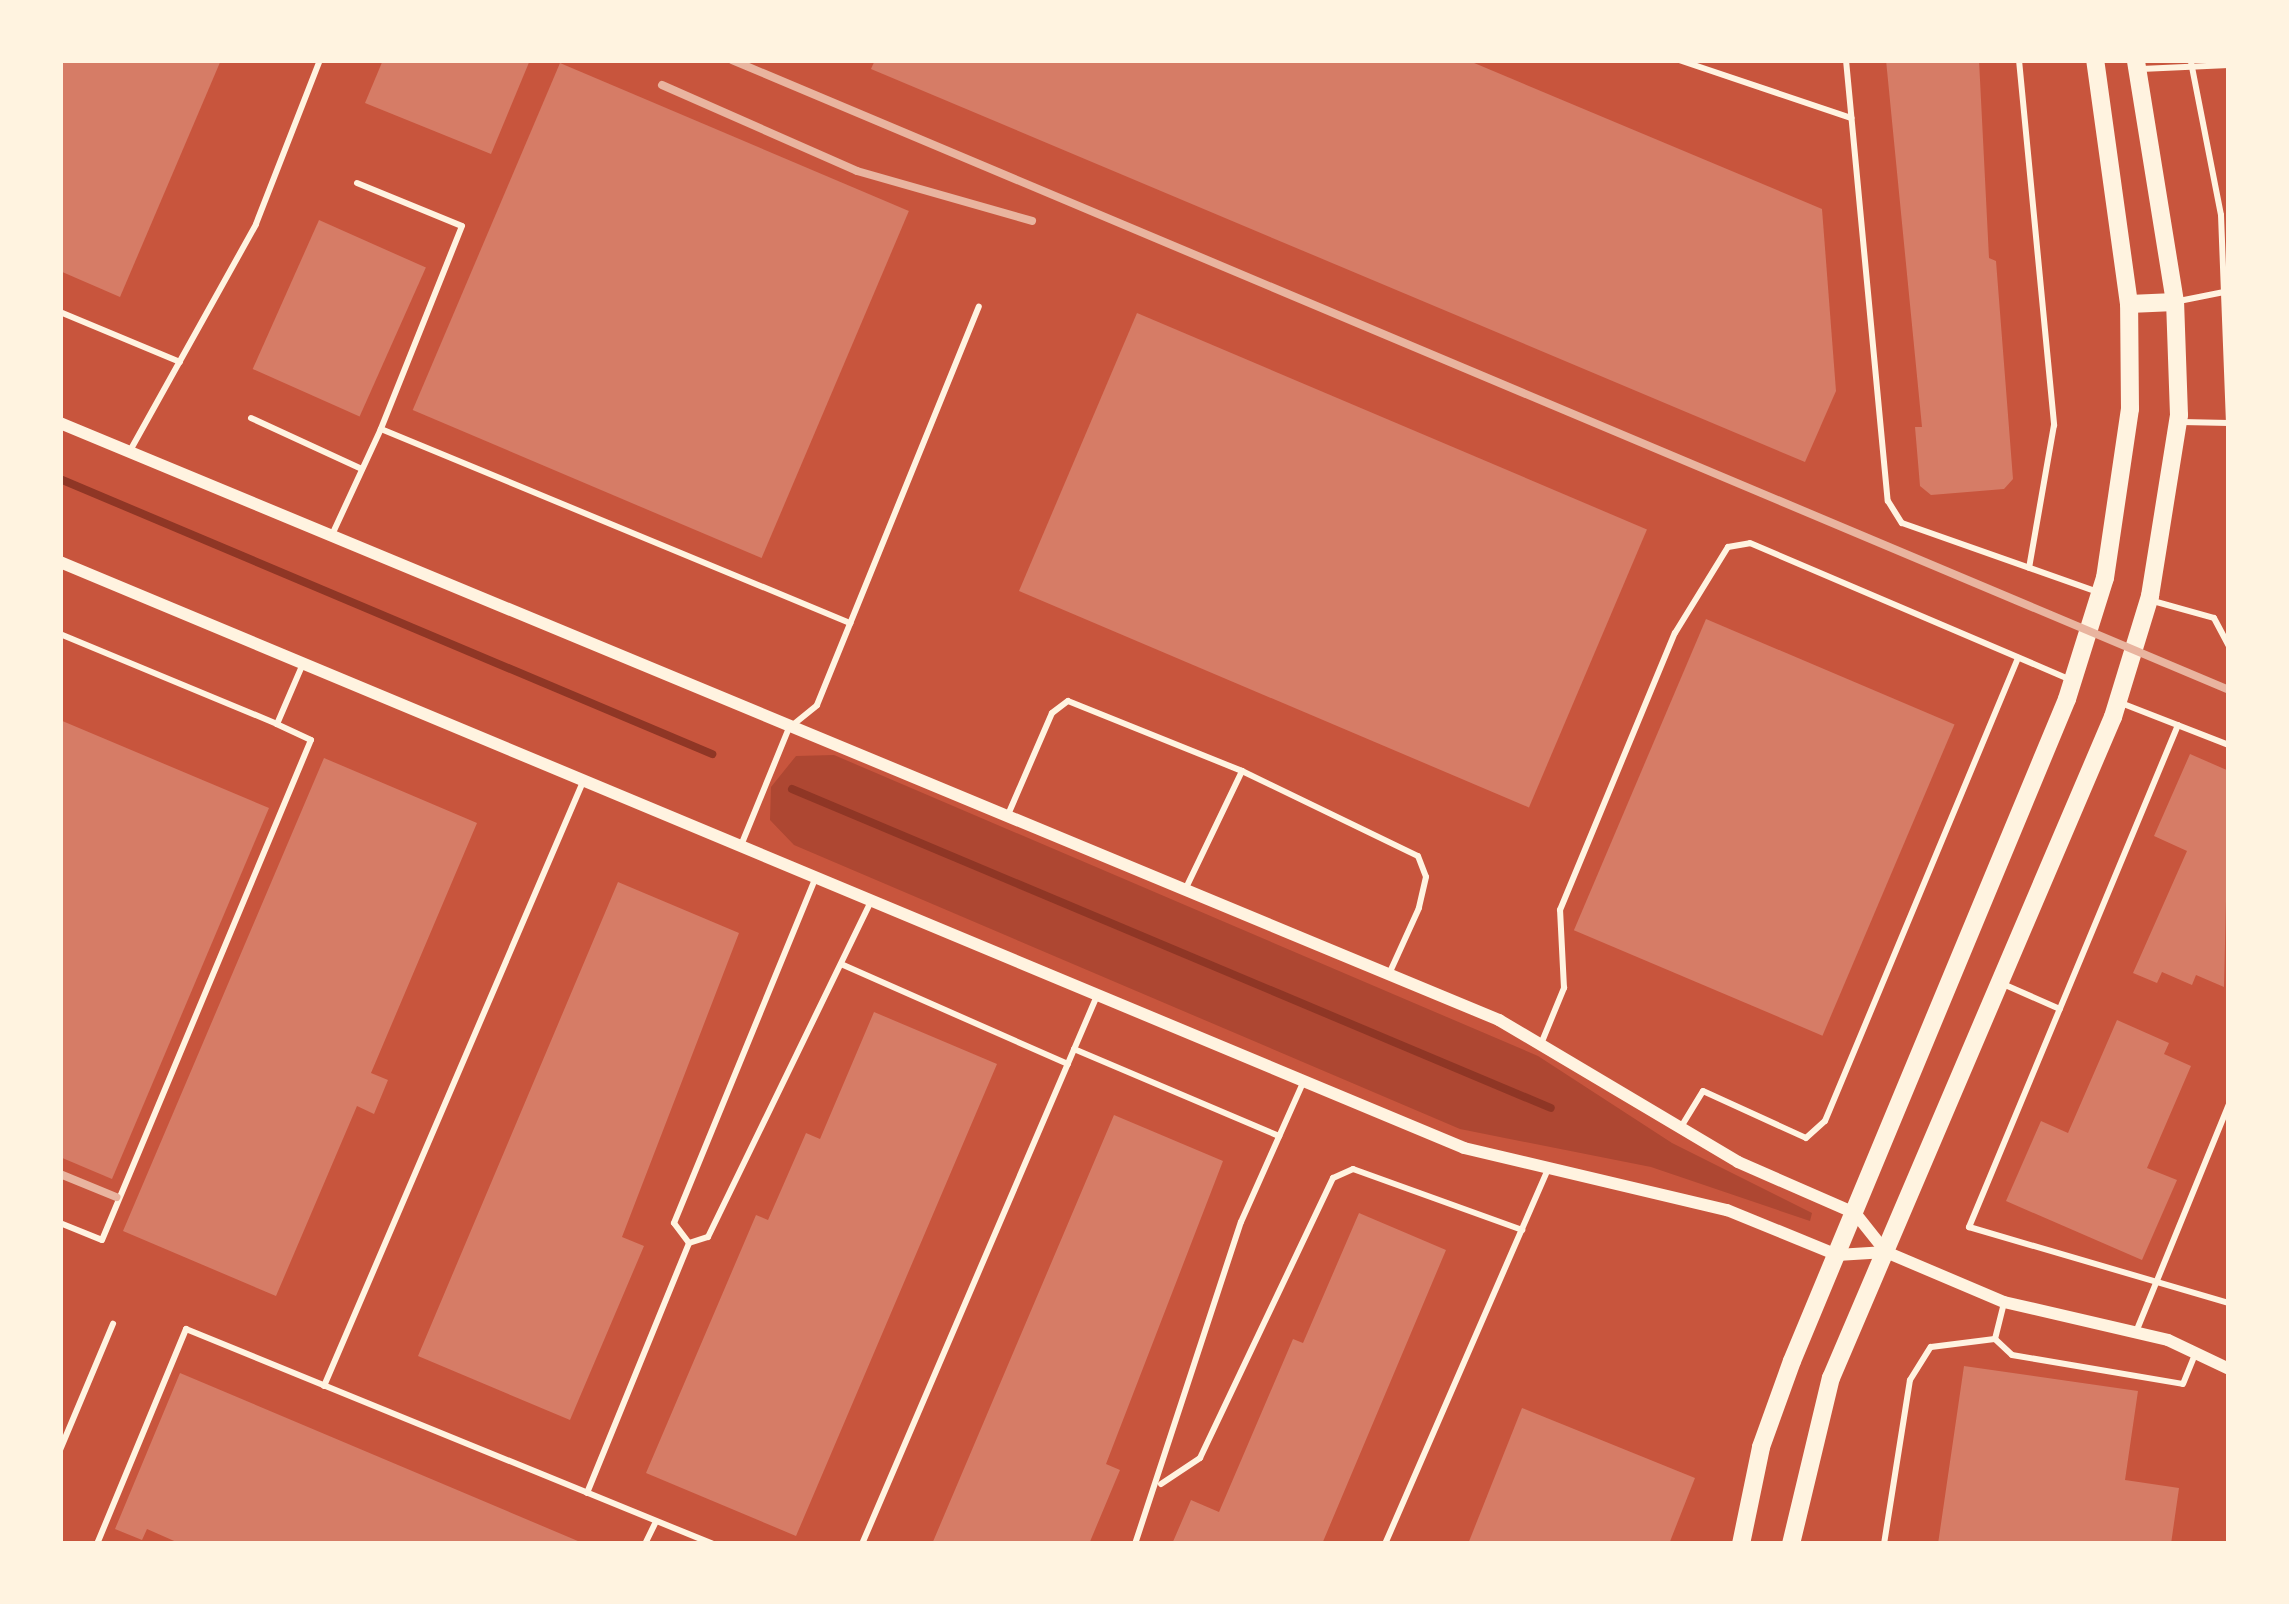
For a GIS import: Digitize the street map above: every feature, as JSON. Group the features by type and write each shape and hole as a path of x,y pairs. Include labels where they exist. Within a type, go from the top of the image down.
{"main road":[{"path":"1742,1544 1761,1447 2072,680 2100,593 2122,495 2129,304 2095,60"},
{"path":"1791,1544 1831,1378 2002,984 2118,701 2149,600 2179,422 2175,302 2137,65"},
{"path":"2129,304 2175,302"}],"street":[{"path":"60,422 1388,975 1541,1044 1679,1130 1855,1213 1886,1252"},
{"path":"60,562 738,851 1464,1148 1727,1210 1837,1255 1886,1252 2004,1302 2136,1332 2196,1351 2229,1369"}],"lane":[{"path":"129,452 256,224 320,60"},
{"path":"1679,60 1851,118"},
{"path":"1846,60 1888,501 1902,523 2100,593"},
{"path":"2019,60 2054,425 2029,568"},
{"path":"2179,422 2229,424 2225,216 2191,62"},
{"path":"2137,65 2229,65"},
{"path":"330,538 381,430 462,226 357,183"},
{"path":"2175,302 2229,291"},
{"path":"738,851 789,728 818,705 979,307"},
{"path":"60,312 180,362"},
{"path":"251,418 362,469"},
{"path":"381,430 850,623"},
{"path":"1541,1044 1564,988 1560,910 1709,567 1728,547 1750,543 2072,680"},
{"path":"2149,600 2214,618 2229,646"},
{"path":"60,634 311,740 102,1240 60,1223"},
{"path":"1679,1130 1702,1091 1806,1138 1825,1121 2018,658"},
{"path":"278,724 302,665"},
{"path":"1006,817 1052,713 1068,701 1242,771 1418,856 1426,878 1419,908 1388,975"},
{"path":"2118,701 2229,745"},
{"path":"2178,725 1969,1227 2032,1251 2157,1279 2229,1303"},
{"path":"1183,893 1242,771"},
{"path":"324,1385 582,784"},
{"path":"689,1243 674,1223 814,882"},
{"path":"689,1243 708,1237 869,905"},
{"path":"841,964 1067,1064"},
{"path":"2002,984 2060,1009"},
{"path":"862,1544 1096,998"},
{"path":"1074,1049 1279,1136"},
{"path":"1135,1544 1161,1484 1163,1445 1303,1083"},
{"path":"2136,1332 2229,1104"},
{"path":"1161,1484 1200,1458 1334,1178 1353,1168 1522,1230"},
{"path":"1385,1544 1548,1170"},
{"path":"587,1492 689,1243"},
{"path":"1994,1339 2004,1302"},
{"path":"60,1450 113,1324"},
{"path":"97,1544 186,1329 713,1544"},
{"path":"1884,1544 1910,1380 1931,1347 1994,1339 2012,1355 2183,1384 2196,1351"},
{"path":"645,1544 656,1521"}],"shaded area":[{"path":"834,755 1538,1056 1672,1143 1812,1213 1810,1221 1651,1167 1460,1129 794,845 770,820 771,787 796,756"}],"building":[{"path":"60,60 221,60 120,297 60,271"},
{"path":"383,60 530,60 491,154 365,103"},
{"path":"875,60 1467,60 1822,209 1836,391 1805,462 871,69"},
{"path":"1886,60 1979,60 1989,258 1996,261 2013,479 2004,489 1931,495 1920,486 1915,427 1922,427"},
{"path":"560,63 909,211 762,558 413,410"},
{"path":"319,220 426,268 360,416 253,369"},
{"path":"1137,313 1647,529 1529,807 1019,591"},
{"path":"1706,619 1955,724 1822,1036 1574,930"},
{"path":"60,720 269,808 112,1179 60,1157"},
{"path":"2190,754 2229,771 2224,987 2196,975 2192,985 2162,972 2157,983 2133,973 2187,851 2154,836"},
{"path":"324,758 477,823 371,1073 388,1080 374,1114 357,1106 276,1296 123,1231"},
{"path":"618,882 739,933 622,1237 644,1246 570,1420 418,1356"},
{"path":"874,1012 997,1064 796,1536 646,1473 756,1215 768,1220 806,1133 820,1139"},
{"path":"2117,1020 2169,1043 2164,1054 2191,1066 2147,1168 2177,1180 2142,1260 2006,1201 2041,1121 2068,1133"},
{"path":"1114,1115 1223,1161 1106,1464 1120,1470 1089,1544 932,1544"},
{"path":"1359,1213 1446,1250 1322,1544 1172,1544 1191,1500 1219,1512 1293,1339 1303,1343"},
{"path":"1964,1366 2138,1391 2125,1480 2179,1488 2171,1544 1938,1544"},
{"path":"180,1373 585,1544 181,1544 147,1529 142,1540 115,1529"},
{"path":"1522,1408 1695,1478 1669,1544 1468,1544"}],"waterway":[{"path":"60,479 712,754"},
{"path":"792,789 1551,1108"}],"railway":[{"path":"732,60 2229,690"},
{"path":"662,85 857,171 1032,221"},
{"path":"60,1174 116,1197"}]}
